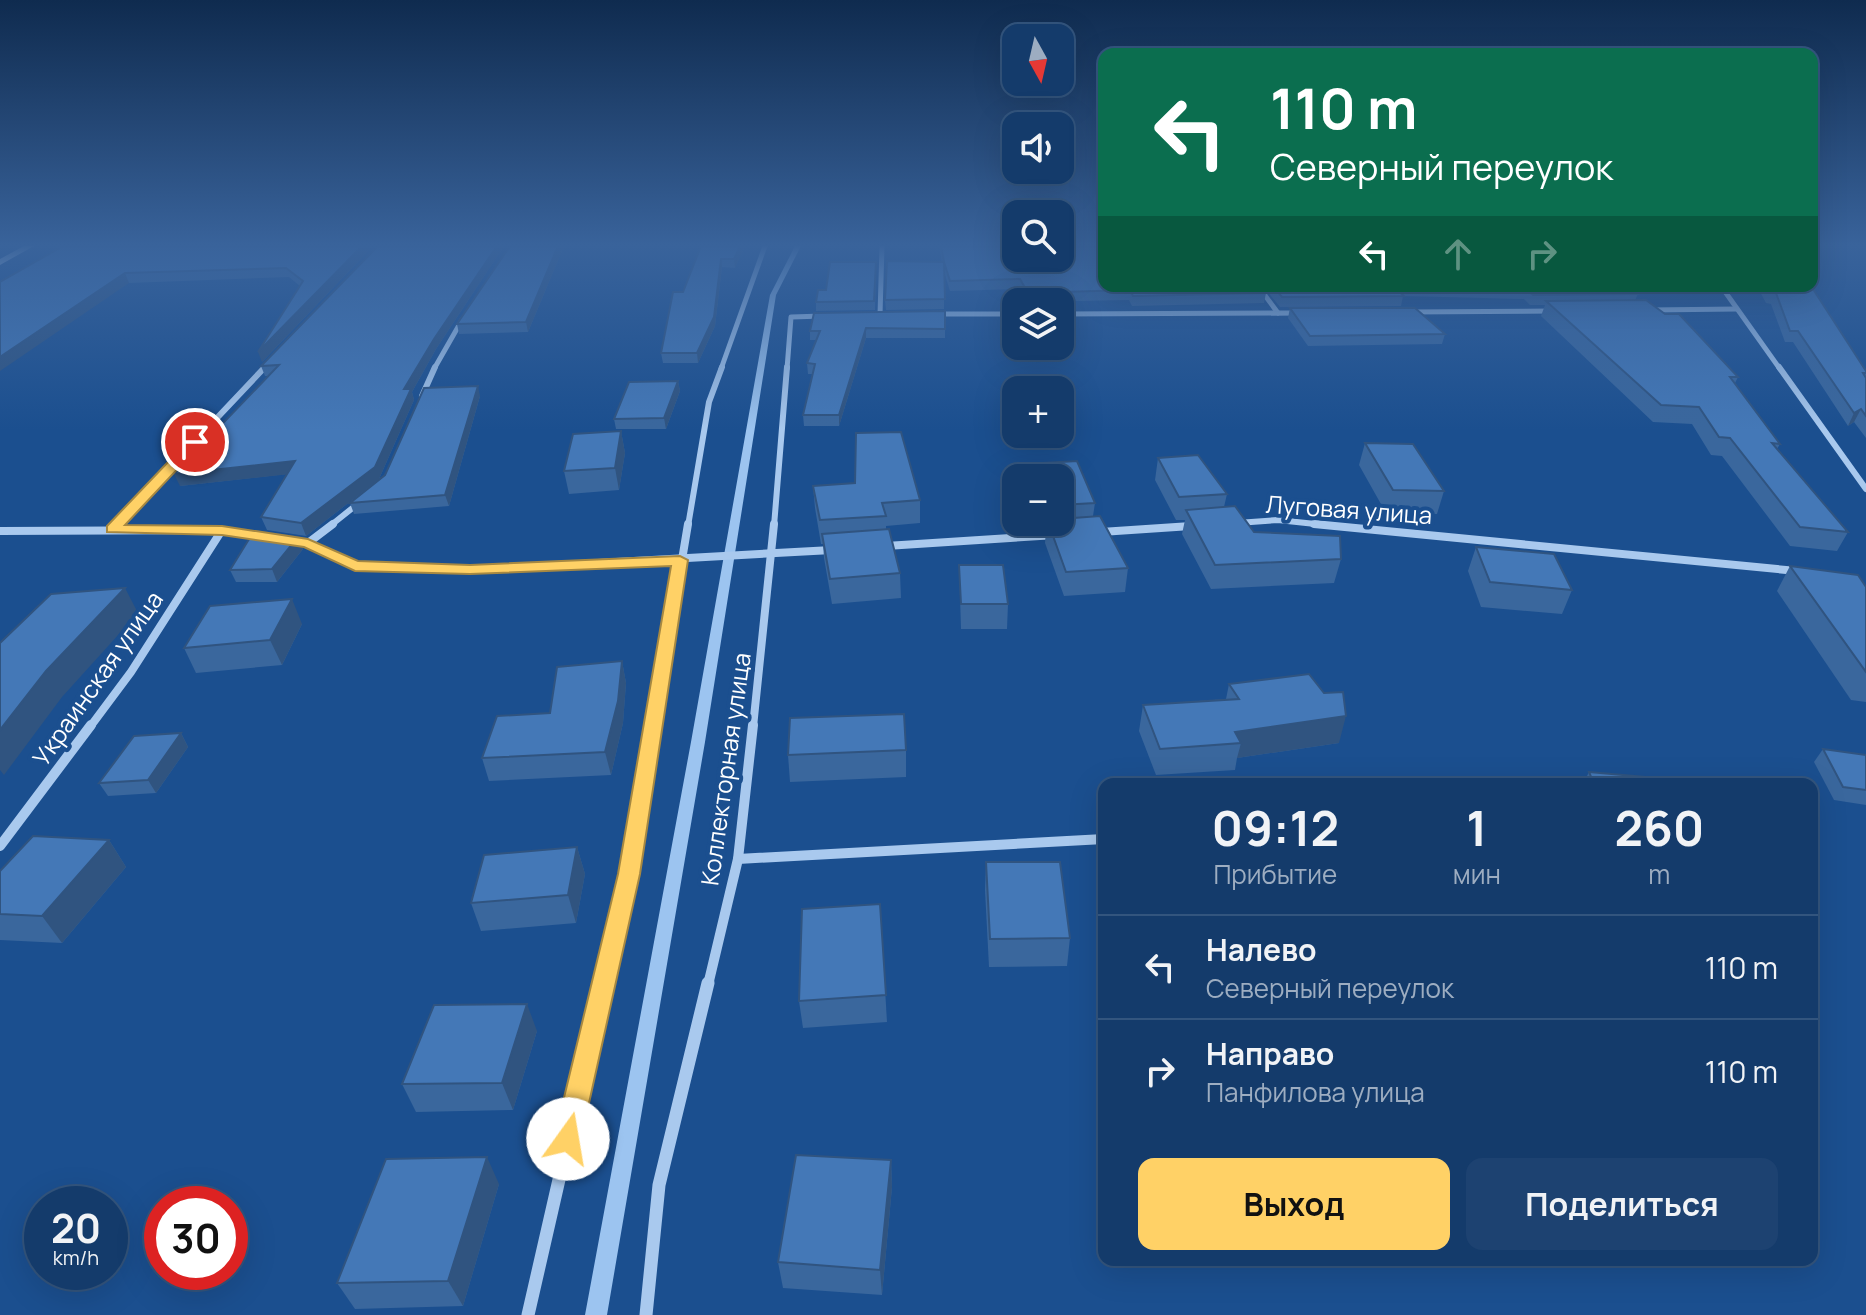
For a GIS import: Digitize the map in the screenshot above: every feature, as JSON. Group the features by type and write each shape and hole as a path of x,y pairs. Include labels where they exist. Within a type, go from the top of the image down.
{"street":[{"path":"528,1315 629,874 709,402 743,307"},
{"path":"880,307 880,315"},
{"path":"1274,307 1278,313"},
{"path":"1642,310 1737,309 1866,489"},
{"path":"1405,312 1563,310"},
{"path":"415,411 441,352 467,313"},
{"path":"1074,314 1310,313"},
{"path":"865,315 895,314"},
{"path":"925,314 1002,314"},
{"name":"Коллекторная улица","path":"646,1315 659,1185 738,859 772,554 791,317 836,316"},
{"path":"112,529 273,359"},
{"path":"308,543 362,501"},
{"name":"Луговая улица","path":"1231,524 1278,520 1812,573"},
{"path":"1089,533 1199,526"},
{"path":"0,531 222,530 265,537"},
{"name":"Украинская улица","path":"0,846 131,672 222,530"},
{"path":"883,547 1044,536"},
{"path":"280,539 308,543 355,566 470,570 836,550"},
{"path":"738,859 1098,839"}],"building":[{"path":"0,307 74,307 0,357"},
{"path":"286,307 302,307 258,352"},
{"path":"318,307 455,307 404,389 411,389 375,467 301,523 261,517 295,461 174,474 279,365 261,366"},
{"path":"468,307 532,307 526,322 457,324"},
{"path":"670,307 715,307 714,317 697,353 661,353"},
{"path":"1553,307 1656,307 1665,314 1679,314 1738,377 1730,377 1780,444 1772,443 1848,532 1800,527 1730,438 1719,437 1699,407 1661,405"},
{"path":"1781,307 1825,307 1866,371 1863,373 1866,378 1866,416 1861,409 1854,413 1798,331 1790,331"},
{"path":"1290,308 1415,308 1445,334 1310,336"},
{"path":"945,311 945,329 866,328 839,415 803,415 815,364 807,363 820,331 810,331 814,313"},
{"path":"678,381 664,418 614,419 629,382"},
{"path":"478,386 445,495 350,503 385,475 424,388"},
{"path":"621,431 615,468 564,471 573,434"},
{"path":"901,432 920,500 882,503 886,516 820,520 813,486 855,483 856,433"},
{"path":"1365,443 1413,444 1444,491 1393,490"},
{"path":"1198,455 1227,494 1179,497 1158,458"},
{"path":"1077,461 1095,503 1074,504 1074,464 1026,464"},
{"path":"1235,506 1254,532 1340,536 1341,559 1215,565 1186,510"},
{"path":"1100,516 1128,568 1066,572 1053,536 1074,536 1074,518"},
{"path":"889,529 900,573 830,579 822,534"},
{"path":"254,531 298,537 272,569 230,570"},
{"path":"1476,547 1554,554 1572,590 1490,582"},
{"path":"959,565 1003,565 1008,604 961,604"},
{"path":"1790,566 1858,575 1866,587 1866,672"},
{"path":"125,588 46,671 0,730 0,643 51,594"},
{"path":"292,599 270,640 184,648 210,606"},
{"path":"622,661 618,701 605,752 482,758 497,716 550,713 557,667"},
{"path":"1309,674 1324,693 1343,692 1346,716 1235,732 1241,743 1160,749 1143,705 1239,699 1229,684"},
{"path":"904,714 906,750 788,755 790,718"},
{"path":"181,733 148,780 99,783 134,736"},
{"path":"1823,749 1866,755 1866,790 1843,787"},
{"path":"1589,772 1657,778 1592,778"},
{"path":"33,836 109,840 42,916 0,914 0,871"},
{"path":"577,847 568,895 471,903 484,855"},
{"path":"986,862 1060,862 1070,938 990,939"},
{"path":"880,904 886,995 799,1001 802,909"},
{"path":"527,1004 502,1083 402,1084 434,1005"},
{"path":"796,1155 891,1160 880,1270 778,1262"},
{"path":"487,1157 448,1281 337,1283 386,1159"}],"waterway":[{"path":"596,1315 698,742 771,307"}],"route":[{"path":"195,442 112,529 222,530 308,543 355,566 470,570 680,560 629,874 568,1139"}]}
